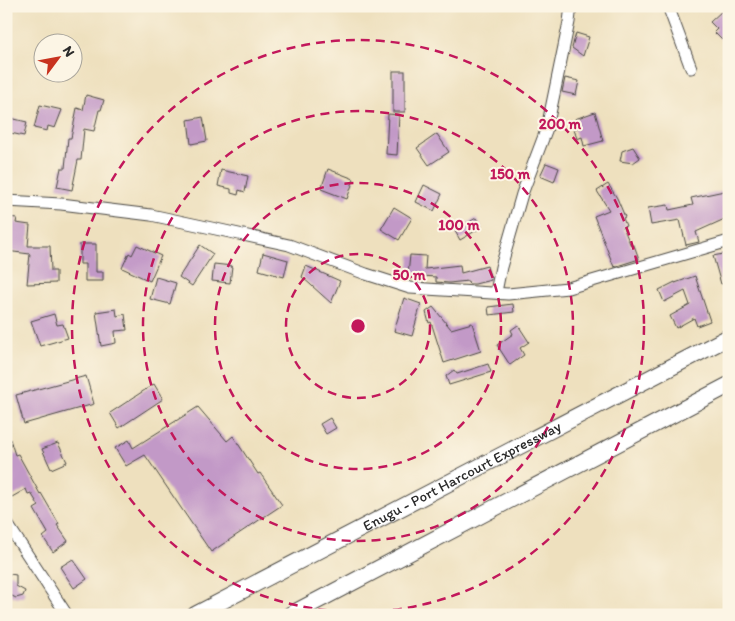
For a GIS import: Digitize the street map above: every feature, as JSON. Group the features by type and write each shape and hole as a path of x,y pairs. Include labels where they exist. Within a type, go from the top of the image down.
{"highway":[{"name":"Enugu - Port Harcourt Expressway","path":"195,615 729,337"},
{"path":"290,615 728,386"}],"street":[{"path":"496,292 501,267 522,194 547,128 571,6"},
{"path":"668,6 691,68"},
{"path":"6,201 61,204 151,215 289,245 366,274 410,288 508,294 568,288 729,241"},
{"path":"6,522 68,615"}],"building":[{"path":"723,10 729,16 729,43 724,38 722,40 714,32 717,29 710,22"},
{"path":"576,33 589,37 583,56 572,48"},
{"path":"393,71 405,71 405,112 393,112"},
{"path":"565,78 579,81 576,95 562,92"},
{"path":"86,95 104,100 101,110 99,110 94,131 84,129 81,160 78,160 72,190 57,187 61,168 65,168 68,138 71,138 77,108 83,110"},
{"path":"40,105 62,110 55,128 48,126 47,131 34,128"},
{"path":"595,112 603,141 584,146 582,137 577,139 574,129 577,128 575,119"},
{"path":"388,114 399,115 397,155 386,154"},
{"path":"6,117 27,122 24,136 6,132"},
{"path":"203,117 207,141 191,144 188,120"},
{"path":"437,134 449,152 429,165 417,148"},
{"path":"633,147 640,158 633,163 620,161 622,151"},
{"path":"546,163 559,168 554,182 540,176"},
{"path":"328,169 354,179 347,199 321,189"},
{"path":"221,170 248,176 245,192 239,190 238,195 231,193 231,189 218,186"},
{"path":"608,184 617,198 625,217 623,218 626,226 623,227 631,246 634,245 639,259 614,267 594,216 609,210 597,191"},
{"path":"424,185 442,194 434,211 416,202"},
{"path":"729,190 729,217 696,232 699,242 686,245 680,220 651,225 648,208 668,205 669,210 693,205 691,198"},
{"path":"394,207 412,218 399,240 381,229"},
{"path":"6,217 17,218 16,223 30,225 28,246 50,246 51,271 56,271 56,283 27,284 30,254 6,251"},
{"path":"476,218 482,227 460,240 455,231"},
{"path":"80,244 96,244 96,272 103,272 103,281 85,281 85,264 80,264"},
{"path":"137,245 161,256 150,281 122,268 129,253 132,255"},
{"path":"200,245 213,254 192,286 179,277"},
{"path":"263,253 288,260 284,277 259,270"},
{"path":"723,254 729,274 729,282 721,284 713,256"},
{"path":"410,255 426,256 425,269 460,265 461,273 487,266 491,280 475,284 469,284 468,281 449,283 436,282 436,277 408,275"},
{"path":"214,264 232,266 230,283 212,281"},
{"path":"306,266 340,281 331,303 302,277"},
{"path":"695,276 710,321 697,326 694,318 676,328 670,316 690,305 685,291 664,302 659,290 675,282"},
{"path":"156,277 176,283 170,304 150,299"},
{"path":"404,298 421,304 412,336 394,331"},
{"path":"513,304 514,312 489,315 488,307"},
{"path":"433,307 451,329 472,323 481,351 444,363 426,312"},
{"path":"116,309 117,316 125,314 127,330 115,331 116,343 101,346 96,312"},
{"path":"54,314 57,325 63,324 68,338 40,346 31,321"},
{"path":"518,325 529,342 520,348 524,355 510,365 497,345 513,334 511,330"},
{"path":"488,364 491,372 449,385 446,376 454,370 457,374"},
{"path":"86,376 94,404 24,424 16,395"},
{"path":"154,384 163,399 119,428 110,413"},
{"path":"198,407 227,441 233,436 258,474 260,473 282,505 211,552 145,455 126,466 115,448 129,440 133,448"},
{"path":"330,418 336,428 326,434 320,424"},
{"path":"6,433 8,433 15,455 18,454 59,524 57,525 68,541 53,552 43,537 48,533 34,509 39,506 31,493 28,494 26,489 12,497 6,488"},
{"path":"58,443 67,462 51,469 42,449"},
{"path":"73,559 87,579 74,588 60,567"},
{"path":"10,574 16,575 16,586 25,591 23,596 16,598 6,593 6,577"}]}
